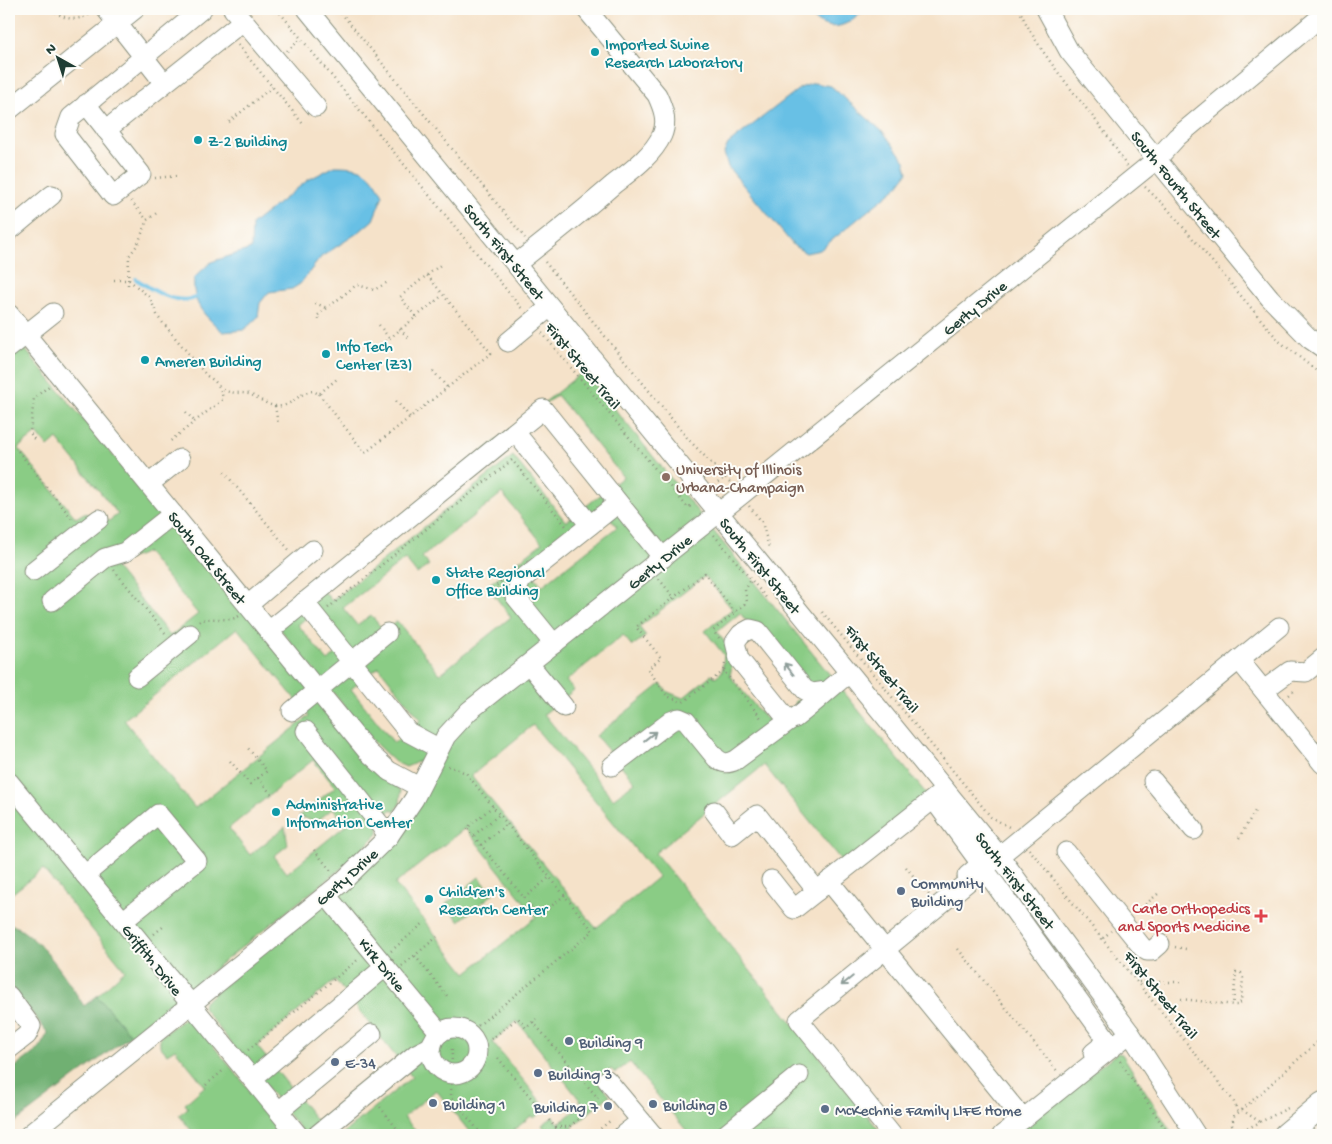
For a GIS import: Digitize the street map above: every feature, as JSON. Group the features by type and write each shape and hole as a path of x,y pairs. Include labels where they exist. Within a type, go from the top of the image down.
{"main road":[{"path":"1280,1126 1323,1104"}],"street":[{"path":"9,110 106,15 135,9"},
{"path":"86,104 141,174 113,196 65,134 71,117 86,104 144,56 202,9"},
{"name":"South First Street","path":"308,9 719,512 848,674 941,797 1000,857 1130,1033 1196,1135"},
{"path":"516,264 629,172 652,151 662,135 665,121 663,108 657,95 586,9"},
{"name":"South Fourth Street","path":"1046,9 1069,51 1270,298 1310,339 1323,348"},
{"path":"106,15 144,56 164,83"},
{"path":"106,130 164,83 238,15 316,108"},
{"name":"Gerty Drive","path":"28,1135 341,883 389,836 419,787 435,754 450,731 469,711 657,563 1157,159 1177,138 1323,16"},
{"path":"9,230 52,196"},
{"path":"508,342 550,307"},
{"path":"9,348 53,313"},
{"name":"South Oak Street","path":"9,314 173,514 244,610 269,631 377,762 389,771 419,787"},
{"path":"269,631 543,409 618,503 657,563"},
{"path":"515,432 590,525"},
{"path":"148,484 180,459"},
{"path":"554,644 515,596 521,580 618,503"},
{"path":"52,601 105,558 125,552 173,514"},
{"path":"33,570 99,519"},
{"path":"244,610 306,556"},
{"path":"304,602 408,732 435,754"},
{"path":"892,1135 798,1020 1000,857 1279,627"},
{"path":"790,720 739,659 735,642 741,634 750,629 758,630 805,690 813,693 827,691"},
{"path":"137,677 192,630"},
{"path":"292,711 387,633"},
{"path":"1264,690 1290,671 1306,672 1323,658"},
{"path":"1240,660 1323,764"},
{"path":"528,664 564,708"},
{"path":"612,766 671,721 678,718 686,721 716,758 722,763 729,763 736,760 790,720 796,718 822,698 827,691 848,674"},
{"path":"306,730 389,836"},
{"path":"1153,781 1194,830"},
{"name":"Griffith Drive","path":"9,782 298,1135"},
{"path":"772,880 794,909 941,797 981,864 928,908"},
{"path":"714,811 732,835 757,815 885,950 1023,1119"},
{"path":"85,875 158,814 197,861 123,922"},
{"path":"1066,852 1142,947 1147,951 1152,951 1160,944"},
{"path":"990,876 1108,1041 1033,1100"},
{"name":"Kirk Drive","path":"326,895 390,963 436,1039 433,1060 443,1071 450,1073"},
{"path":"252,1079 390,963"},
{"path":"9,996 30,1026 27,1035 9,1049"},
{"path":"317,1135 436,1039 454,1028 461,1029 468,1032 476,1045 475,1059 471,1066 458,1073 450,1073"},
{"path":"1002,1135 1130,1033"},
{"path":"279,1112 372,1034"},
{"path":"725,1135 799,1075"},
{"path":"610,1083 647,1128 624,1135"}],"path":[{"path":"51,9 62,18 79,20 106,15"},
{"name":"First Street Trail","path":"277,9 688,508 725,476"},
{"path":"338,9 529,242"},
{"path":"1019,9 1044,54 1105,132 1120,158"},
{"path":"233,40 302,124"},
{"path":"229,122 272,87"},
{"path":"151,178 177,176"},
{"path":"1144,186 1151,195 1167,208 1272,334 1323,376"},
{"path":"127,196 147,220"},
{"path":"128,285 129,256 138,244 147,220 158,212"},
{"path":"541,257 688,439 729,481"},
{"path":"416,317 400,297 443,262"},
{"path":"221,389 231,394 251,395 275,406 291,402 301,394 313,390 319,394 365,453 490,352 427,275"},
{"path":"114,280 129,280 150,298 158,317 207,376 216,382 221,389 223,399 168,443"},
{"path":"319,319 317,316 355,286 358,285 374,290 388,282"},
{"path":"376,349 443,295"},
{"path":"316,303 328,308"},
{"path":"379,325 390,338"},
{"path":"400,330 408,338"},
{"path":"434,371 448,387"},
{"path":"319,394 338,378"},
{"path":"34,439 30,433 34,398 50,385"},
{"path":"297,392 301,394"},
{"path":"396,401 410,417"},
{"path":"275,406 278,424"},
{"path":"186,412 195,422"},
{"path":"18,451 73,520"},
{"path":"324,611 512,460 567,527"},
{"path":"224,472 306,556"},
{"path":"750,507 762,522 768,547 774,554"},
{"path":"657,563 674,598"},
{"path":"111,567 168,637"},
{"path":"724,672 683,702 667,696 648,669 661,658 636,627 705,573 735,612"},
{"name":"First Street Trail","path":"817,606 991,818 1015,831"},
{"path":"192,630 205,618 229,621 244,610"},
{"path":"1289,695 1294,691"},
{"path":"230,760 250,784 267,771 248,747"},
{"path":"435,754 466,773 593,931 474,1028"},
{"path":"258,778 271,794"},
{"path":"493,806 467,828 473,836 539,916 565,895"},
{"path":"1239,838 1256,811"},
{"path":"473,836 500,814"},
{"path":"481,845 507,824"},
{"name":"First Street Trail","path":"1026,846 1233,1100 1238,1112 1234,1116 1232,1125 1238,1134 1260,1122 1280,1126"},
{"path":"314,850 341,883"},
{"path":"906,867 928,908"},
{"path":"524,898 550,877"},
{"path":"1129,918 1159,893"},
{"path":"390,963 425,922"},
{"path":"153,935 164,926"},
{"path":"390,963 415,956 437,937"},
{"path":"958,949 1062,1077"},
{"path":"242,1055 363,955"},
{"path":"415,956 448,997"},
{"path":"1181,1000 1237,1005 1241,1002 1244,978 1241,973 1236,972 1233,1004"},
{"path":"1138,982 1182,982"},
{"path":"491,1039 518,1018 526,1028 536,1020"},
{"path":"533,1022 598,1098"},
{"path":"1238,1112 1323,1037"},
{"path":"452,1049 451,1097 482,1135"},
{"path":"1117,1056 1168,1135"},
{"path":"498,1058 542,1111"},
{"path":"206,1085 228,1067"},
{"path":"555,1127 570,1127 592,1108 610,1083"},
{"path":"380,1107 402,1135"},
{"path":"1242,1110 1260,1122"},
{"path":"549,1120 562,1135"},
{"path":"593,1135 611,1120"}],"green space":[{"path":"9,330 191,549 401,791 400,803 395,812 391,809 378,828 378,834 343,867 131,1035 97,996 125,970 43,869 9,896 9,838 12,835 9,830","holes":["37,433 48,447 57,439 118,514 109,521 84,513 76,518 18,448","146,552 198,614 170,636 114,566 121,561","237,628 309,716 195,808 124,720","313,760 335,787 299,816 316,822 333,808 346,825 287,873 274,856 288,845 285,827 250,855 229,828"]},
{"path":"584,371 928,796 844,864 764,765 655,853 883,1135 690,1135 630,1062 615,1073 611,1069 598,1080 610,1095 572,1127 578,1135 549,1135 542,1125 553,1117 558,1124 583,1104 517,1021 492,1042 546,1108 534,1118 531,1116 508,1135 472,1135 436,1090 404,1117 419,1135 341,1135 412,1077 335,980 257,1046 328,1135 305,1135 203,1008 204,1002 390,846 400,835 414,812 438,749 406,767 395,762 375,743 270,617 285,608","holes":["557,395 623,477 566,522 513,456 332,601 318,584","502,493 542,543 487,586 511,617 440,674 397,621 384,631 371,615 357,625 343,608 405,559 417,574 429,565 422,557","602,508 617,527 542,586 527,567","705,576 732,609 705,631 724,655 722,672 715,677 712,674 683,698 668,692 661,684 596,736 635,782 613,799 544,714 574,690 566,681 623,635 632,646 646,636 639,627","316,609 346,645 328,661 298,625","740,613 807,699 795,701 796,706 772,711 768,719 765,718 730,676 734,654 717,632","379,667 421,720 394,743 351,689","533,725 658,877 596,928 471,776","465,828 536,917 466,973 395,884"]},
{"path":"479,877 493,894 459,921 446,904"},
{"path":"9,923 32,938 52,959 84,1006 97,996 131,1035 9,1127 9,1072 39,1049 48,1033 9,984"},
{"path":"185,1018 195,1024 287,1135 195,1135 179,1115 188,1108 185,1104 205,1086 175,1049 167,1054 160,1046 160,1037"},
{"path":"1117,1053 1122,1054 1173,1135 1011,1135"}],"water":[{"path":"804,9 866,9 850,22 835,27 819,23"},
{"path":"814,83 831,86 884,133 905,161 908,172 897,187 820,250 806,253 794,246 728,167 724,153 728,144 800,88"},
{"path":"335,166 352,167 365,171 374,180 383,195 373,220 359,232 321,257 300,284 292,289 269,292 260,303 258,317 244,330 223,332 205,315 197,302 194,278 211,262 251,249 252,224 308,180"}],"waterway":[{"path":"136,279 156,292 172,298 180,300 195,298"}],"place":[{"name":"Imported Swine Research Laboratory","path":"595,52"},
{"name":"Z-2 Building","path":"198,140"},
{"name":"Info Tech Center (Z3)","path":"326,354"},
{"name":"Ameren Building","path":"145,360"},
{"name":"University of Illinois Urbana-Champaign","path":"666,477"},
{"name":"State Regional Office Building","path":"436,580"},
{"name":"Administrative Information Center","path":"276,812"},
{"name":"Community Building","path":"901,891"},
{"name":"Children's Research Center","path":"429,899"},
{"name":"Carle Orthopedics and Sports Medicine","path":"1261,916"},
{"name":"Building 9","path":"569,1041"},
{"name":"E-34","path":"335,1062"},
{"name":"Building 3","path":"538,1073"},
{"name":"Building 1","path":"433,1103"},
{"name":"Building 8","path":"653,1104"},
{"name":"Building 7","path":"608,1106"},
{"name":"McKechnie Family LIFE Home","path":"825,1109"}]}
